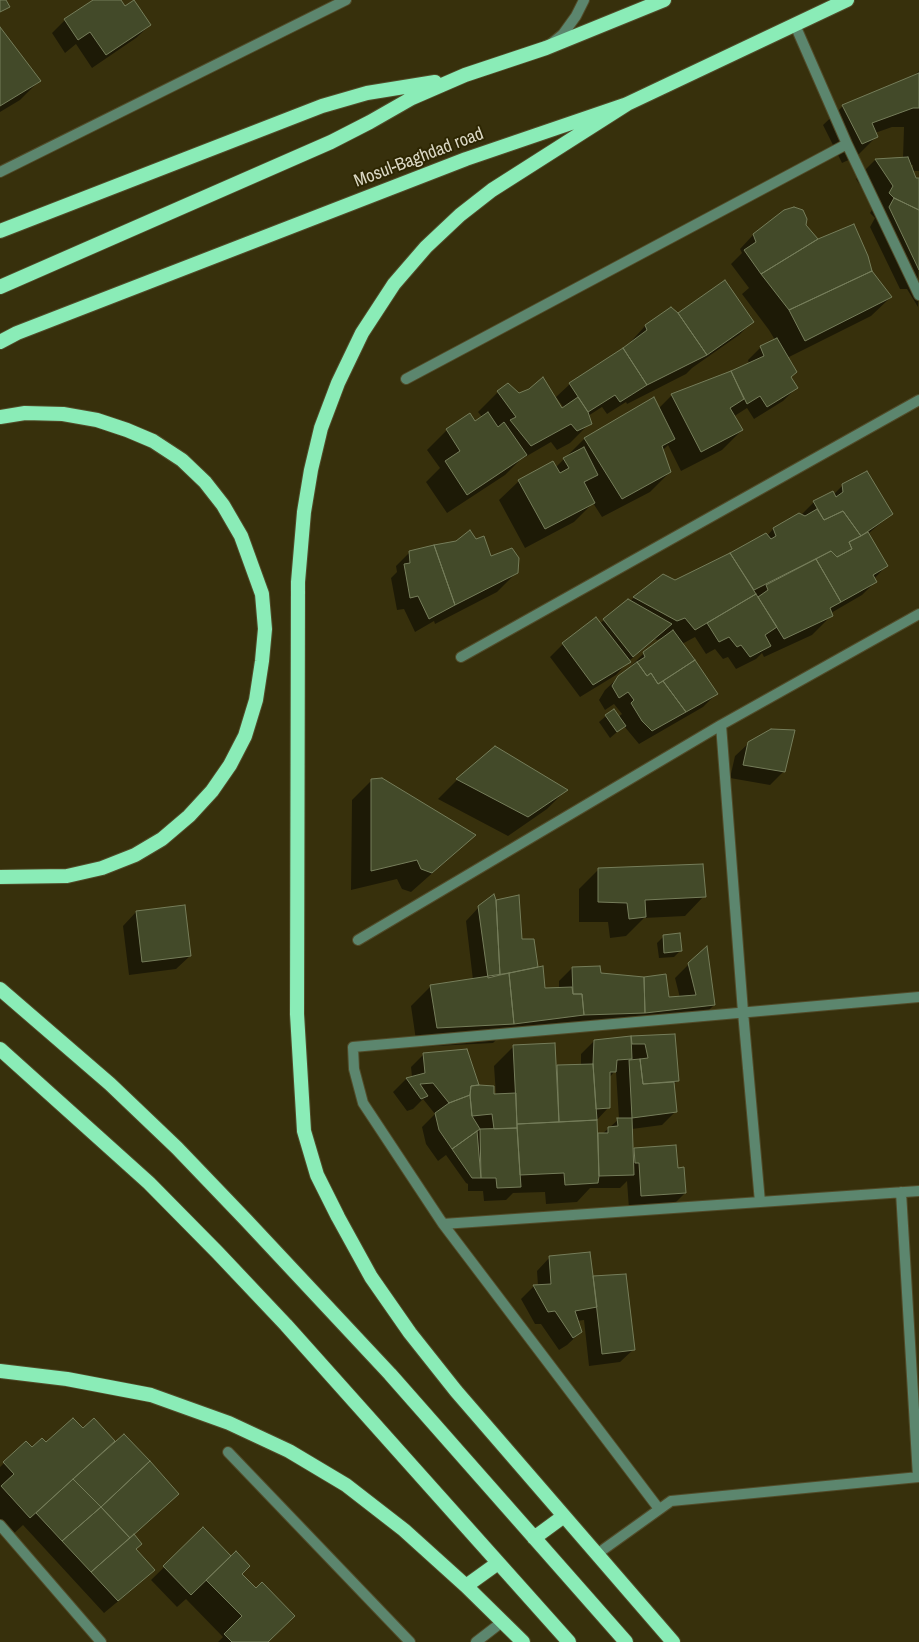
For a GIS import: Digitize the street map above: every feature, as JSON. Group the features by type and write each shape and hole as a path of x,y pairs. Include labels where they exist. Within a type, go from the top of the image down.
{"highway":[{"path":"0,287 331,142 412,98 465,76 546,48 664,0"},
{"name":"Mosul-Baghdad road","path":"0,342 17,333 466,160 627,104 847,0"},
{"path":"0,231 322,106 367,93 419,86 465,76"},
{"path":"627,104 492,190 460,215 426,247 394,284 362,333 338,383 321,428 304,512 298,582 297,1014 304,1131 317,1175 371,1277 410,1333 456,1391 673,1642"},
{"path":"0,417 34,413 62,414 97,420 154,441 182,460 205,482 224,505 241,536 262,594 265,629 256,700 245,736 230,765 212,791 189,816 162,839 135,855 102,868 67,876 0,877"},
{"path":"0,989 110,1084 184,1155 318,1296 626,1642"},
{"path":"0,1049 149,1183 218,1252 286,1325 569,1642"},
{"path":"0,1371 67,1379 151,1395 229,1423 289,1450 346,1485 404,1530 466,1586 522,1642"},
{"path":"534,1538 564,1516"},
{"path":"466,1586 498,1563"}],"street":[{"path":"0,172 346,0"},
{"path":"546,48 563,34 576,16 584,0"},
{"path":"795,25 847,144 919,294"},
{"path":"406,379 847,144"},
{"path":"461,657 919,400"},
{"path":"358,940 721,726 919,614"},
{"path":"721,726 760,1202"},
{"path":"659,1510 443,1224 363,1103 354,1069 353,1047 919,996"},
{"path":"443,1224 919,1191"},
{"path":"597,1554 672,1501 919,1477 901,1192"},
{"path":"228,1452 410,1642"},
{"path":"0,1524 101,1642"},
{"path":"476,1642 502,1622"}],"building":[{"path":"0,0 6,0 10,7 0,12"},
{"path":"93,0 121,0 125,6 134,0 151,25 106,55 90,32 78,40 64,19"},
{"path":"0,27 41,81 0,106"},
{"path":"919,73 919,108 913,108 872,123 878,137 862,144 842,105"},
{"path":"908,157 916,178 919,178 919,210 894,198 889,193 893,186 875,159"},
{"path":"894,198 919,210 919,270 889,207"},
{"path":"794,207 803,210 807,219 806,225 818,239 761,274 744,250 756,242 753,234 784,210"},
{"path":"854,224 868,256 872,271 789,310 761,274 818,239"},
{"path":"872,271 892,297 805,341 789,310"},
{"path":"725,280 754,322 707,355 678,313"},
{"path":"671,307 678,313 707,355 647,385 623,348 647,330 645,325"},
{"path":"777,338 797,372 791,377 798,388 767,407 760,396 747,404 731,371 764,356 760,346"},
{"path":"623,348 647,385 620,402 615,395 588,412 569,383"},
{"path":"731,371 744,399 730,408 743,430 701,452 671,394"},
{"path":"543,377 562,408 578,397 588,412 592,424 577,431 571,424 531,446 510,420 516,417 497,391 508,383 519,393 529,389"},
{"path":"654,397 675,439 662,446 671,472 622,499 584,438"},
{"path":"488,412 498,427 504,422 527,455 467,495 445,461 460,451 446,429 470,413 475,421"},
{"path":"584,447 598,475 584,482 595,503 545,529 518,480 553,461 560,473 569,468 563,458"},
{"path":"867,471 893,514 861,536 843,511 824,520 813,501 833,491 836,497 843,492 842,484"},
{"path":"817,509 824,520 843,511 861,536 849,542 852,549 837,557 831,551 754,590 730,553 766,533 771,539 776,536 773,528 799,513 805,516"},
{"path":"470,530 476,539 484,536 491,556 512,548 519,558 518,573 455,605 434,545 456,541"},
{"path":"868,532 888,566 873,575 877,582 841,602 816,559 831,551 837,557 852,549 849,542"},
{"path":"434,545 455,605 429,619 418,596 410,598 404,564 410,563 409,551"},
{"path":"730,553 756,594 695,630 685,618 677,621 633,597 663,574 675,580"},
{"path":"816,559 841,602 830,608 833,616 784,639 758,597 768,590 766,585"},
{"path":"756,594 777,627 765,635 771,646 750,657 741,645 737,647 729,637 719,642 707,623"},
{"path":"628,599 672,624 633,657 603,619"},
{"path":"596,617 631,662 593,685 562,643"},
{"path":"673,630 695,660 658,684 651,673 647,676 637,662 645,657 643,652"},
{"path":"695,660 718,694 686,712 663,681"},
{"path":"637,662 647,676 651,673 658,684 663,681 686,712 652,731 642,721 631,703 634,700 628,692 619,698 612,686 618,676"},
{"path":"614,709 626,726 617,732 605,715"},
{"path":"771,729 795,730 785,772 743,765 748,742"},
{"path":"495,746 568,790 528,817 456,779"},
{"path":"382,778 476,835 432,873 421,869 417,860 371,871 371,779"},
{"path":"703,864 706,897 645,900 646,917 629,919 627,903 598,902 598,868"},
{"path":"494,894 496,900 500,975 488,978 478,906"},
{"path":"519,895 522,939 534,939 538,967 500,975 496,900"},
{"path":"185,905 191,956 142,962 136,911"},
{"path":"680,933 682,951 664,953 663,935"},
{"path":"707,946 715,1005 645,1013 644,977 666,974 669,997 696,995 688,963"},
{"path":"543,966 545,988 572,987 573,994 582,994 584,1015 514,1024 509,973"},
{"path":"600,966 601,973 644,977 645,1013 584,1015 582,994 573,994 572,967"},
{"path":"509,973 514,1024 437,1028 430,985"},
{"path":"675,1034 679,1081 643,1084 640,1059 648,1058 645,1044 632,1044 631,1036"},
{"path":"631,1036 632,1059 617,1060 616,1072 610,1072 610,1108 596,1109 593,1064 594,1040"},
{"path":"555,1043 559,1122 517,1124 513,1045"},
{"path":"467,1049 479,1085 471,1086 470,1095 449,1103 433,1083 420,1084 428,1096 421,1099 406,1078 425,1073 423,1053"},
{"path":"640,1059 643,1084 674,1082 677,1112 632,1118 629,1060"},
{"path":"593,1064 597,1120 559,1122 557,1065"},
{"path":"471,1086 494,1086 494,1094 516,1093 517,1128 494,1129 492,1114 472,1116"},
{"path":"470,1095 472,1116 480,1129 452,1149 439,1130 435,1113 449,1103"},
{"path":"617,1118 632,1118 634,1175 599,1176 598,1133 608,1133 608,1127 618,1126"},
{"path":"597,1120 598,1183 565,1185 564,1173 520,1175 517,1124"},
{"path":"517,1128 521,1187 497,1188 496,1178 481,1178 480,1129"},
{"path":"477,1131 481,1178 472,1178 452,1149"},
{"path":"676,1145 678,1168 684,1167 686,1193 641,1196 639,1163 635,1163 634,1148"},
{"path":"590,1252 597,1307 575,1311 582,1332 573,1338 555,1311 548,1312 533,1285 551,1284 549,1256"},
{"path":"626,1274 635,1350 602,1354 593,1276"},
{"path":"73,1418 83,1428 94,1418 115,1441 30,1518 1,1486 14,1474 3,1462 26,1441 32,1447 42,1438 46,1442"},
{"path":"124,1434 150,1461 101,1507 73,1479"},
{"path":"150,1461 179,1494 130,1538 101,1507"},
{"path":"73,1479 101,1507 62,1541 36,1513"},
{"path":"101,1507 130,1538 91,1572 62,1541"},
{"path":"203,1527 231,1556 191,1595 163,1566"},
{"path":"134,1534 142,1544 136,1549 155,1570 118,1601 91,1572"},
{"path":"236,1551 250,1566 242,1574 256,1588 262,1582 295,1616 268,1642 232,1642 224,1634 242,1616 206,1580"}]}
